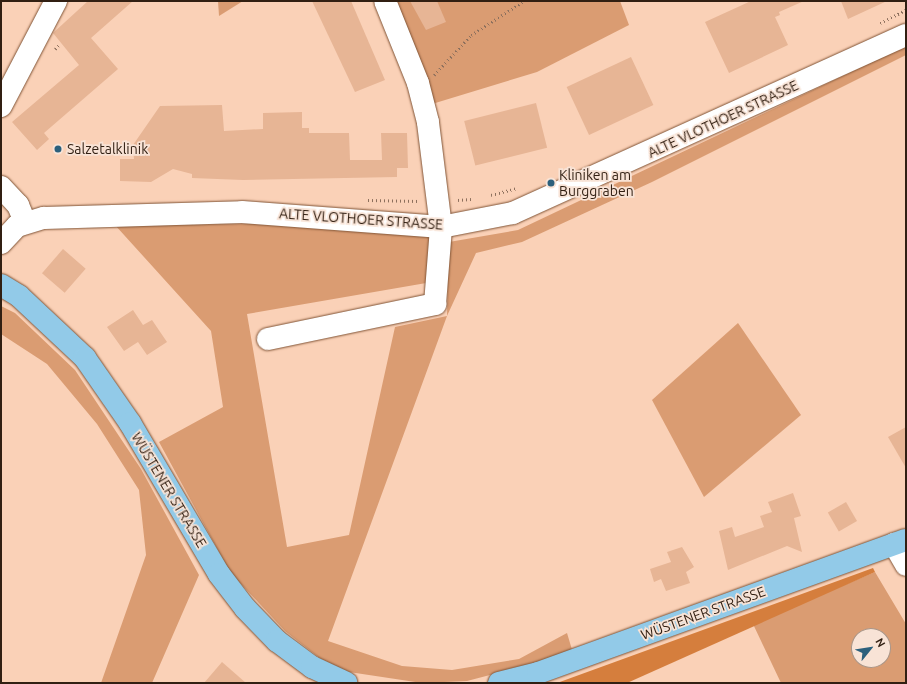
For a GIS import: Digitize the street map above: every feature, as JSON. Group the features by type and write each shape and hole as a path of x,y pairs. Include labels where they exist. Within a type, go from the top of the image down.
{"main road":[{"name":"WÜSTENER STRASSE","path":"1,286 19,296 85,358 130,423 219,574 245,608 277,641 312,667 347,683"},
{"name":"WÜSTENER STRASSE","path":"499,683 538,673 900,542"}],"street":[{"path":"1,106 56,1"},
{"path":"268,340 435,304 441,226 428,122 418,83 385,1"},
{"name":"ALTE VLOTHOER STRASSE","path":"1,243 8,232 26,222 44,218 242,212 441,226 513,213 562,194 906,35"},
{"path":"1,187 18,205 26,222"},
{"path":"900,542 906,565"}],"path":[{"path":"418,83 437,73 471,35 524,1"},
{"path":"878,24 906,10"},
{"path":"485,197 520,187"},
{"path":"359,200 438,201 478,199"}],"shaded area":[{"path":"218,1 243,1 219,16"},
{"path":"394,1 620,1 629,25 537,72 432,104"},
{"path":"906,46 906,55 652,182 522,242 476,253 447,316 449,242 518,230"},
{"path":"254,224 432,237 432,282 247,314 287,547 349,535 395,327 447,316 328,641 402,666 452,670 519,659 567,633 573,653 467,681 422,683 349,672 321,659 285,631 230,572 159,442 223,407 211,331 115,225"},
{"path":"1,306 15,313 75,370 141,469 199,575 152,683 101,683 146,555 139,490 97,424 47,364 1,334"},
{"path":"738,323 801,415 704,497 652,400"},
{"path":"873,568 875,572 627,683 557,683"},
{"path":"875,572 906,624 906,683 781,683 753,624"}],"building":[{"path":"88,1 133,1 91,38 118,69 44,133 49,139 37,150 12,122 79,65 53,33"},
{"path":"312,1 351,1 385,80 355,92"},
{"path":"410,1 437,1 446,22 426,30"},
{"path":"751,1 804,1 779,12 780,15 775,17 788,45 729,73 705,22"},
{"path":"841,1 887,1 848,19"},
{"path":"631,57 653,105 589,135 567,87"},
{"path":"536,103 547,148 475,166 464,121"},
{"path":"222,105 224,131 263,129 263,113 302,112 302,128 309,128 309,133 349,133 350,160 382,160 381,133 407,133 408,168 397,168 397,177 243,180 192,178 192,174 173,169 151,182 120,181 120,159 134,159 133,145 160,106"},
{"path":"63,249 86,269 65,293 42,273"},
{"path":"133,310 143,325 152,320 167,342 147,355 138,342 124,351 107,327"},
{"path":"906,427 906,468 888,437"},
{"path":"793,493 801,516 794,518 802,552 787,546 728,570 719,531 732,527 735,537 764,527 760,516 772,512 768,502"},
{"path":"846,502 857,521 839,532 828,512"},
{"path":"682,547 694,567 686,572 690,583 666,591 661,579 654,582 650,569 671,562 667,552"},
{"path":"222,662 246,683 204,683"}],"place":[{"name":"Salzetalklinik","path":"58,149"},
{"name":"Kliniken am Burggraben","path":"551,183"}]}
